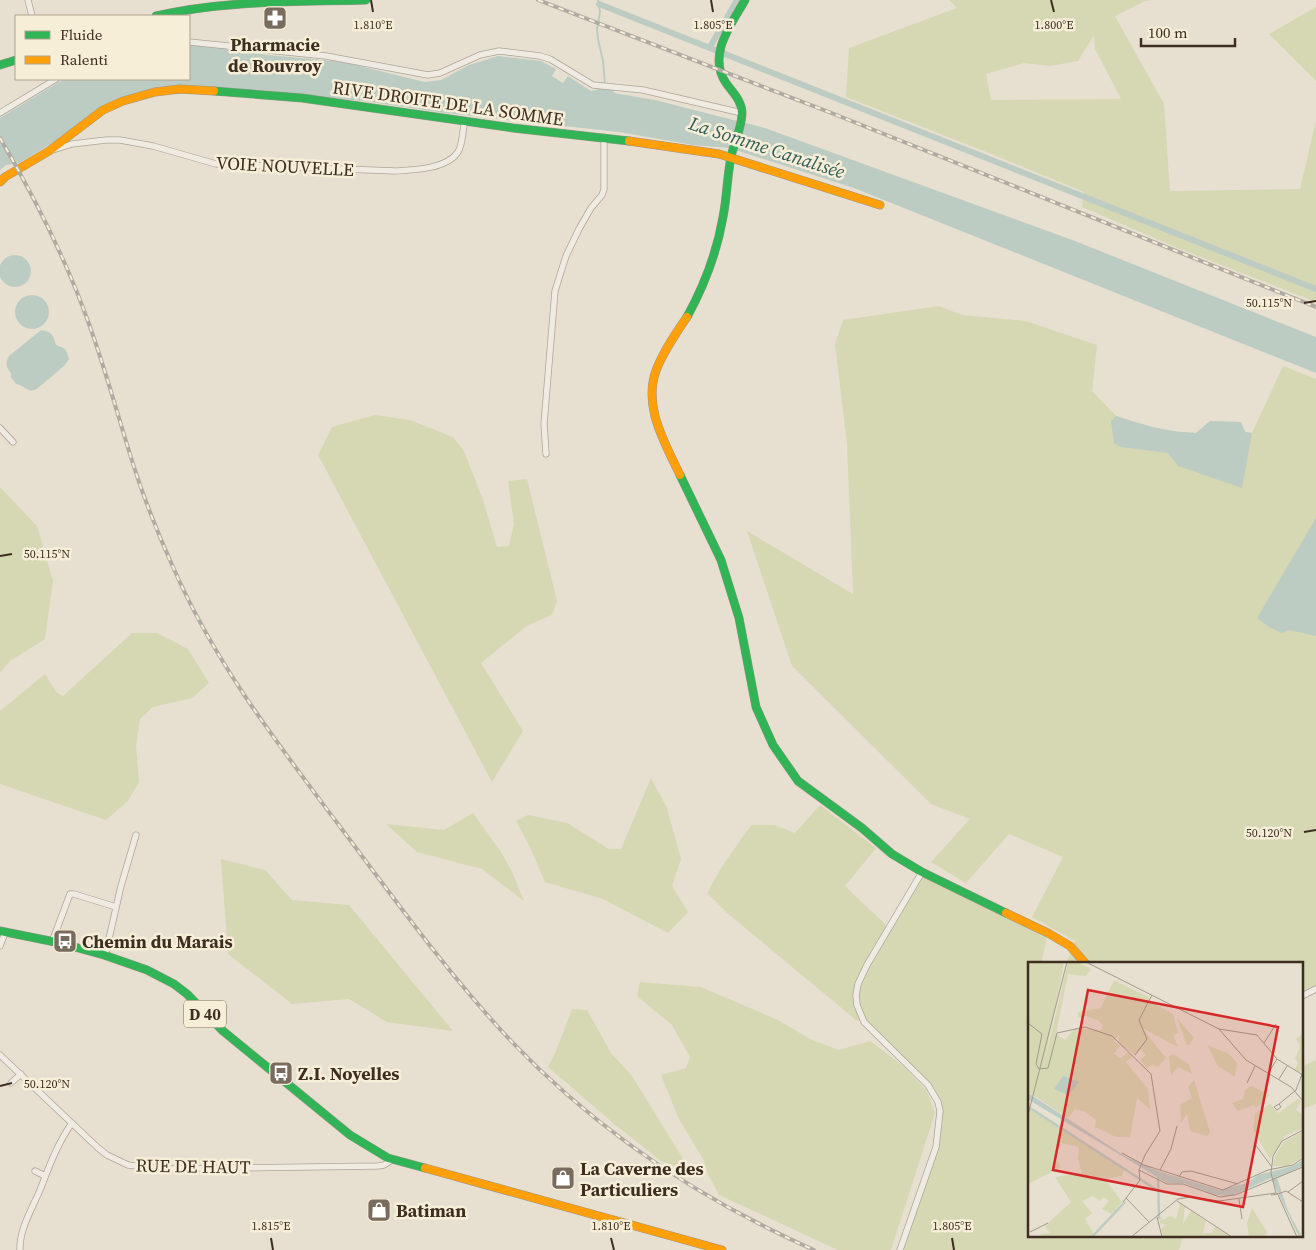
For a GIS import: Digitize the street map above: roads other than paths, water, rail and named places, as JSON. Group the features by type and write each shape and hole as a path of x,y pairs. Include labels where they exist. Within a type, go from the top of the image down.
{"street":[{"path":"28,0 32,15"},
{"path":"160,15 181,10 242,3 366,0"},
{"path":"745,0 721,46 719,55 720,73 738,98 741,115 731,156 722,223 700,290 658,364 652,383 652,409 655,422 721,560 728,579 739,618 756,707 766,733 779,757 798,781 810,792 862,828 892,854 922,872 1048,933 1070,946 1084,962"},
{"path":"190,42 326,56 428,75 440,73 480,55 499,51 540,56 550,59 593,85 643,90 741,115"},
{"path":"0,65 15,60"},
{"path":"0,113 54,80"},
{"name":"RIVE DROITE DE LA SOMME","path":"0,182 5,177 50,151 103,110 122,101 148,93 180,89 302,98 513,128 604,137 731,156 880,205"},
{"name":"VOIE NOUVELLE","path":"50,151 72,144 120,140 153,146 216,164 258,167 422,169 440,164 452,158 458,151 465,121"},
{"path":"546,454 544,424 555,291 566,256 579,229 604,189 604,137"},
{"path":"0,428 13,442"},
{"path":"105,956 116,907 136,835"},
{"path":"900,1250 936,1148 940,1111 938,1102 928,1085 864,1022 857,1005 856,995 858,984 867,964 922,872"},
{"path":"52,942 70,894 116,907"},
{"path":"0,946 3,932"},
{"name":"D 40","path":"3,932 105,956 156,975 181,989 223,1031 290,1084 336,1126 353,1139 392,1160 722,1250"},
{"path":"1304,995 1316,989"},
{"name":"RUE DE HAUT","path":"0,1055 107,1155 120,1162 139,1168 384,1165 392,1160"},
{"path":"11,1083 21,1074"},
{"path":"20,1250 20,1242 27,1220 54,1154 72,1123"},
{"path":"370,1165 379,1160 381,1155"},
{"path":"35,1171 45,1176"}],"water":[{"name":"La Somme Canalisée","path":"190,45 343,62 425,82 441,80 469,65 498,56 541,61 556,69 552,76 563,83 568,76 591,91 600,89 613,90 614,93 655,100 765,128 1075,241 1316,337 1316,373 854,188 729,148 693,145 619,132 445,113 364,101 179,85 151,90 100,109 56,141 19,163 6,165 0,170 0,118 62,80 190,80"},
{"path":"15,255 27,259 31,271 27,283 15,287 3,283 -1,271 3,259"},
{"path":"32,295 44,300 49,312 44,324 32,329 20,324 15,312 20,300"},
{"path":"41,330 52,334 56,345 65,349 69,359 64,366 38,388 29,390 16,384 7,367 7,361 9,356"},
{"path":"1116,416 1156,428 1196,433 1210,421 1241,422 1245,432 1252,433 1242,488 1178,466 1168,453 1121,447 1114,443 1111,421"},
{"path":"1316,518 1316,636 1289,630 1282,633 1269,627 1257,618"}],"waterway":[{"path":"598,0 600,12 597,29 605,84"},
{"path":"710,47 737,0"},
{"path":"599,4 1316,289"}],"railway":[{"path":"538,0 834,114 1316,307"},
{"path":"0,138 49,229 80,300 101,360 138,480 173,567 208,636 269,731 443,962 511,1041 544,1074 615,1133 691,1186 731,1209 814,1250"}],"place":[{"name":"Pharmacie de Rouvroy","path":"275,18"},
{"name":"Chemin du Marais","path":"65,941"},
{"name":"Z.I. Noyelles","path":"281,1073"},
{"name":"La Caverne des Particuliers","path":"563,1178"},
{"name":"Batiman","path":"379,1210"}]}
